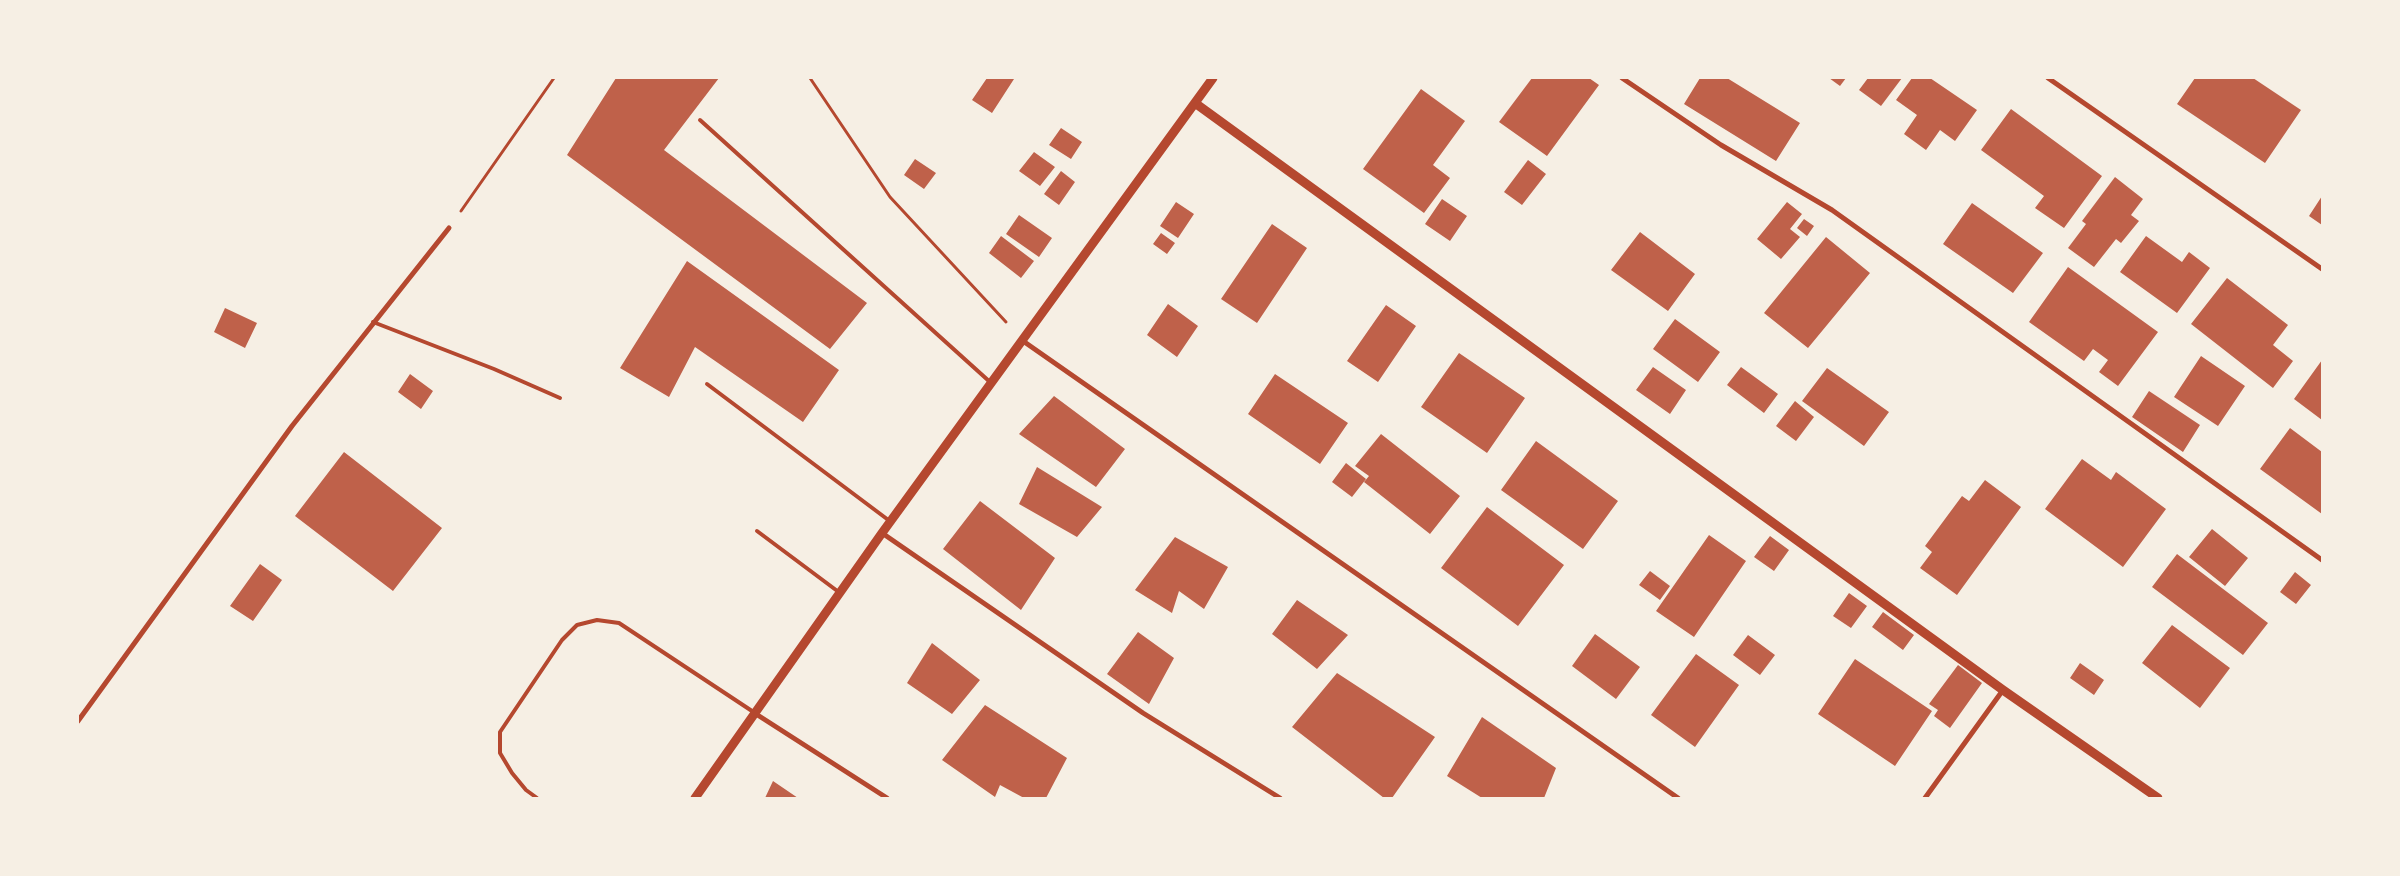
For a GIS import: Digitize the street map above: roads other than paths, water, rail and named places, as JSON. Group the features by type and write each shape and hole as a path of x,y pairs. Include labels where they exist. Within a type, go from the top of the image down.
{"street":[{"path":"695,798 882,534 1213,78"},
{"path":"1622,78 1721,145 1832,210 2322,560"},
{"path":"2048,78 2322,269"},
{"path":"1196,103 2003,690 2158,798"},
{"path":"78,721 292,426 449,228"},
{"path":"1023,341 1678,798"},
{"path":"882,534 1143,713 1280,798"},
{"path":"1925,798 2003,690"},
{"path":"756,714 887,798"}],"lane":[{"path":"700,120 992,383"},
{"path":"373,322 494,369 560,398"},
{"path":"707,384 891,522"},
{"path":"757,532 840,593"},
{"path":"537,798 526,790 512,774 500,753 500,732 562,640 577,625 597,620 619,623 756,714"}]}
